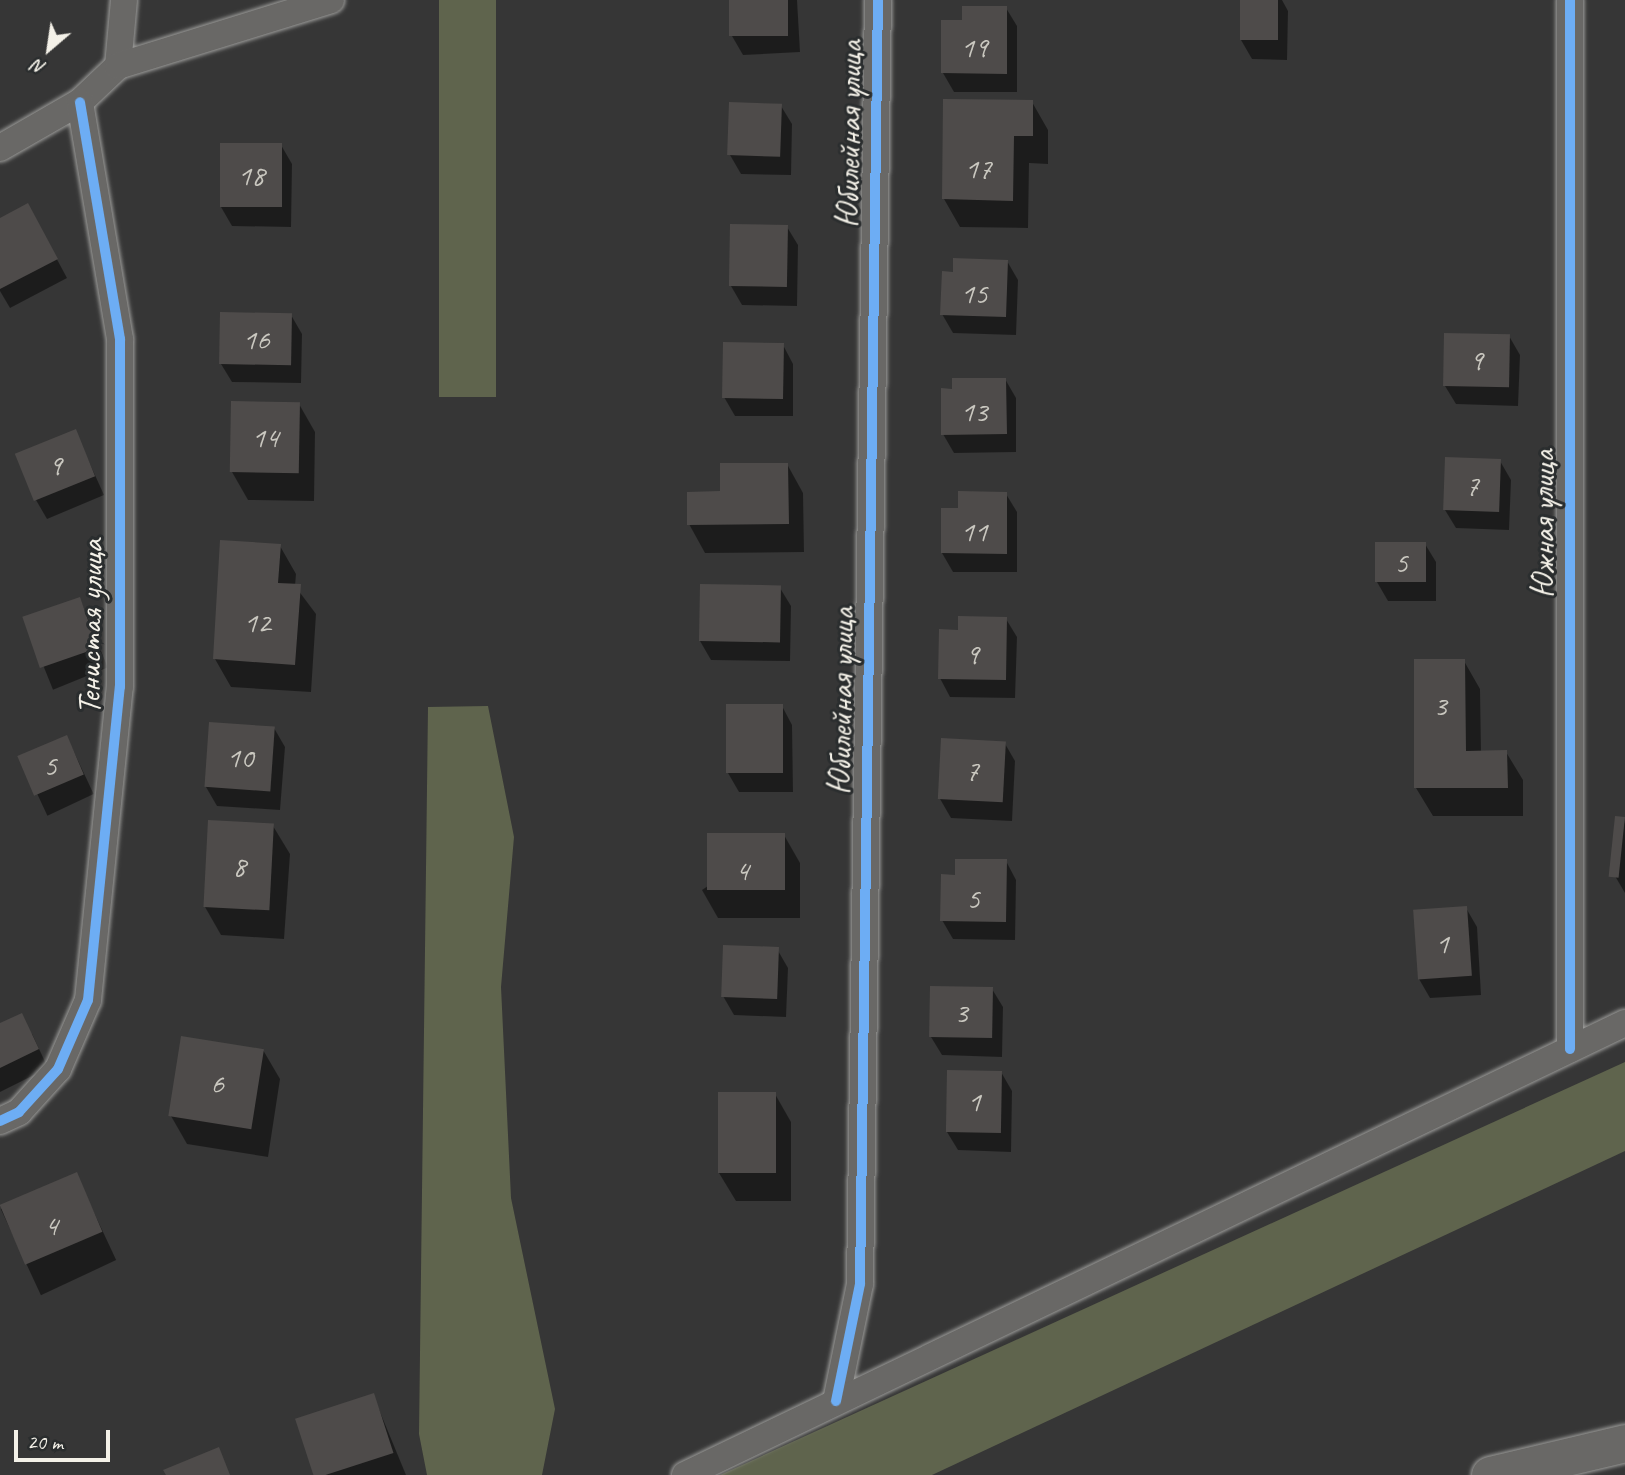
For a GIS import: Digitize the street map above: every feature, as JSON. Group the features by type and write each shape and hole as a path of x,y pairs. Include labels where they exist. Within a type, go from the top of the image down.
{"street":[{"path":"118,66 124,0"},
{"path":"0,148 80,102 118,66 331,0"},
{"name":"Юбилейная улица","path":"836,1401 860,1284 878,0"},
{"name":"Южная улица","path":"1570,0 1570,1048"},
{"name":"Тенистая улица","path":"0,1121 19,1112 58,1069 88,1000 120,687 120,339 80,102"},
{"path":"685,1475 1625,1023"},
{"path":"1490,1475 1625,1443"}],"green space":[{"path":"439,0 496,0 496,397 439,397"},
{"path":"488,706 514,837 501,987 511,1198 555,1409 542,1475 427,1475 419,1434 428,707"},
{"path":"1625,1062 1625,1151 932,1475 720,1475"}],"building":[{"path":"729,0 788,0 788,36 729,36"},
{"path":"1240,0 1278,0 1278,40 1240,40"},
{"path":"962,6 1007,6 1007,74 941,73 941,20 962,20"},
{"path":"943,99 1033,100 1033,136 1014,136 1013,201 942,199"},
{"path":"729,102 782,104 780,157 727,155"},
{"path":"220,143 282,143 282,207 220,207"},
{"path":"28,203 58,259 0,289 0,218"},
{"path":"730,224 788,225 787,287 729,286"},
{"path":"953,258 1008,260 1006,317 940,315 942,271 953,272"},
{"path":"220,312 292,313 291,365 219,364"},
{"path":"1444,333 1510,334 1509,387 1443,386"},
{"path":"723,342 784,343 783,399 722,398"},
{"path":"952,378 1006,378 1007,434 941,435 941,388 952,389"},
{"path":"231,401 300,402 299,473 230,472"},
{"path":"76,429 95,476 34,501 15,454"},
{"path":"1445,457 1501,459 1499,512 1443,510"},
{"path":"720,463 788,463 789,524 687,525 687,492 720,491"},
{"path":"958,491 1007,492 1007,554 941,553 941,508 958,508"},
{"path":"220,540 281,544 278,583 301,584 295,665 213,659"},
{"path":"1375,542 1426,542 1426,582 1375,582"},
{"path":"700,584 781,585 780,642 699,641"},
{"path":"80,597 98,648 40,668 22,617"},
{"path":"958,616 1007,617 1006,680 938,679 939,629 958,630"},
{"path":"1414,659 1465,659 1466,751 1507,750 1508,788 1414,788"},
{"path":"726,704 783,704 783,773 726,773"},
{"path":"209,722 275,727 270,791 204,787"},
{"path":"67,735 84,775 34,796 17,756"},
{"path":"941,738 1006,741 1003,802 938,799"},
{"path":"1615,816 1625,817 1619,878 1609,877"},
{"path":"208,820 274,823 269,910 203,907"},
{"path":"707,833 785,833 785,890 707,890"},
{"path":"955,859 1007,859 1006,922 940,921 941,874 955,875"},
{"path":"1467,906 1472,976 1418,980 1413,910"},
{"path":"723,945 779,947 777,999 721,997"},
{"path":"930,986 993,987 992,1038 929,1037"},
{"path":"22,1013 39,1049 0,1068 0,1023"},
{"path":"181,1036 264,1049 251,1129 168,1116"},
{"path":"947,1070 1002,1071 1001,1133 946,1132"},
{"path":"718,1092 776,1092 776,1173 718,1173"},
{"path":"77,1172 102,1232 25,1265 0,1205"},
{"path":"374,1393 393,1453 326,1475 313,1475 295,1419"},
{"path":"219,1447 230,1475 166,1475 163,1470"}],"cycle path":[{"path":"836,1401 860,1284 878,0"},
{"path":"1570,0 1570,1049"},
{"path":"0,1121 19,1112 58,1069 88,1000 120,687 120,339 80,102"}]}
